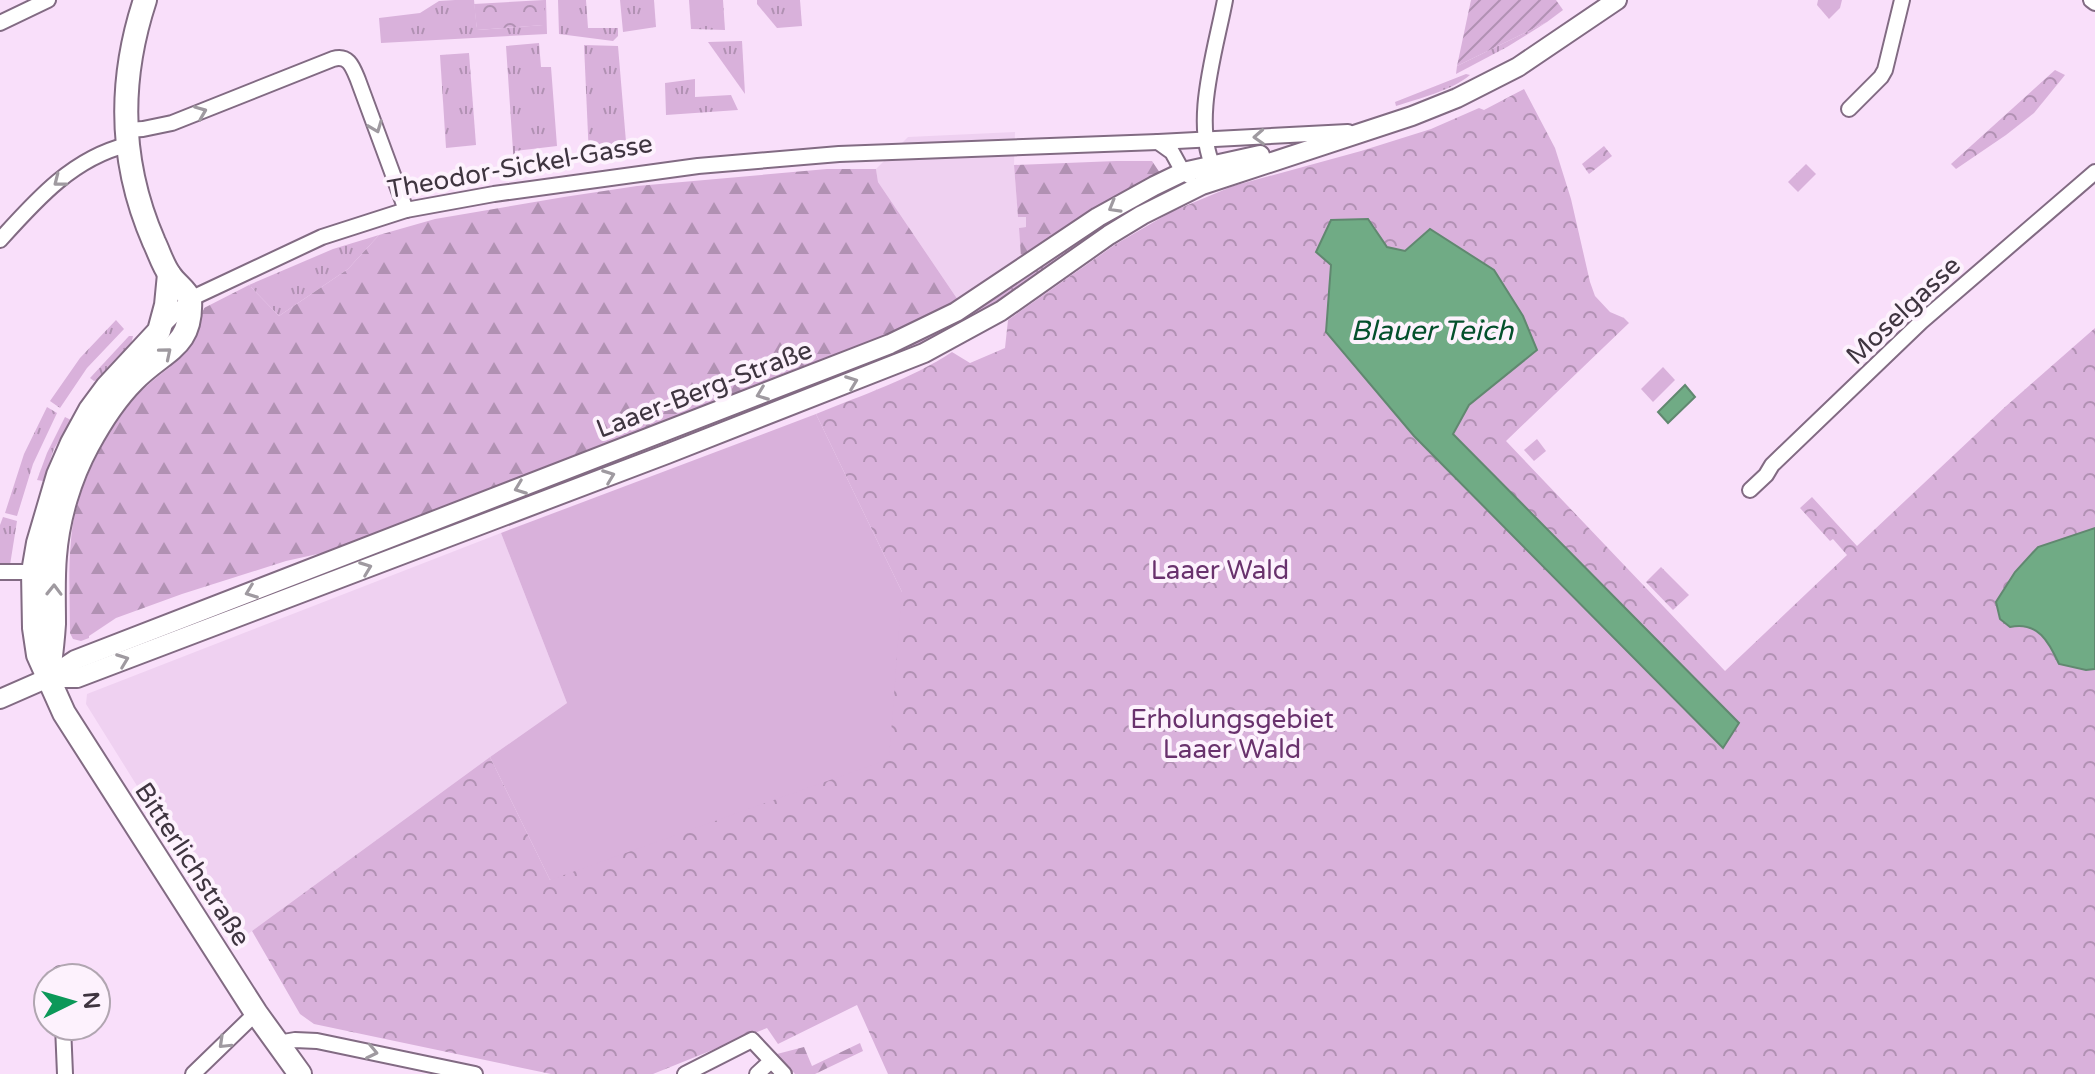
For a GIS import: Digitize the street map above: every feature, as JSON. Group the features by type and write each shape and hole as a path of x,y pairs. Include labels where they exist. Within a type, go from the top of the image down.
{"main road":[{"path":"48,678 56,547 64,506 75,473 119,397 136,378 176,346 190,322 190,299 169,274 143,215 126,137 129,70 145,0"},
{"name":"Laaer-Berg-Straße","path":"48,678 77,678 892,367 956,337 1001,311 1109,235 1211,177 1412,116 1457,98 1518,67 1617,0"},
{"name":"Laaer-Berg-Straße","path":"0,699 48,678 75,660 819,372 925,328 992,289 1098,217 1154,186 1183,172 1211,177"},
{"path":"48,678 38,655 34,628 33,572 58,475 90,410 159,331 166,305 169,274"},
{"name":"Bitterlichstraße","path":"48,678 64,713 256,1013 300,1074"}],"street":[{"path":"0,23 48,0"},
{"path":"1211,177 1205,139 1205,111 1225,0"},
{"path":"1849,109 1885,70 1902,0"},
{"path":"0,240 39,196 70,172 126,137 143,129 172,123 333,59 343,58 350,62 358,80 406,210"},
{"name":"Theodor-Sickel-Gasse","path":"190,299 322,237 406,210 514,190 698,166 869,153 1365,131"},
{"path":"1158,142 1172,152 1183,172"},
{"name":"Moselgasse","path":"1750,490 1772,465 1921,322 2095,172"},
{"path":"159,331 190,299"},
{"path":"0,572 33,572"},
{"path":"193,1074 256,1013"},
{"path":"685,1074 752,1040 784,1074"},
{"path":"278,1043 317,1041 475,1074"},
{"path":"64,1042 65,1074"},
{"path":"757,1074 771,1061"}],"shaded area":[{"path":"1015,132 1018,216 1026,216 1027,227 1019,228 1021,258 958,300 878,182 876,169 908,137"},
{"path":"501,533 567,703 237,942 216,914 223,910 216,900 210,903 86,704 87,694"}],"green space":[{"path":"474,0 477,30 543,25 546,0 547,34 381,43 379,18 420,13 439,1"},
{"path":"544,0 544,25 477,30 474,4"},
{"path":"558,0 586,0 588,28 618,28 618,36 613,41 559,34"},
{"path":"620,0 654,0 656,27 623,32"},
{"path":"689,0 723,0 725,30 691,29"},
{"path":"757,0 800,0 802,26 777,28"},
{"path":"1471,0 1556,0 1563,10 1547,22 1457,66"},
{"path":"1818,0 1842,0 1840,8 1829,19 1817,5"},
{"path":"1547,22 1507,47 1456,74 1457,66"},
{"path":"742,41 745,94 708,42"},
{"path":"539,43 541,67 551,67 557,146 515,151 514,166 506,46"},
{"path":"584,45 618,46 627,154 589,157"},
{"path":"469,53 476,145 446,148 440,55"},
{"path":"2055,70 2065,75 2034,113 1956,169 1951,164"},
{"path":"1470,75 1445,90 1396,106 1395,102"},
{"path":"695,79 695,97 731,95 738,110 666,115 665,83"},
{"name":"Erholungsgebiet Laaer Wald","path":"1524,89 1555,148 1595,296 1610,312 1629,323 1506,441 1725,671 1847,555 1800,508 1812,497 1857,546 2005,407 2095,328 2095,528 2038,547 2021,624 2044,640 2059,664 2095,669 2095,1074 888,1074 857,1005 778,1044 767,1028 653,1074 551,1074 314,1024 300,1014 252,931 490,757 550,880 902,592 816,414 903,378 952,352 970,363 1005,348 1008,320 1116,244 1171,212 1233,186 1361,151 1431,129 1479,108 1484,110","holes":["1387,247 1405,251 1536,350 1469,405 1453,433 1739,723 1723,747 1414,436 1326,332 1331,264"]},
{"path":"1604,146 1612,156 1589,174 1582,164"},
{"path":"1152,161 1160,173 1093,210 1021,258 1019,228 1026,227 1026,217 1018,217 1014,165"},
{"path":"1806,164 1816,174 1798,192 1788,182"},
{"path":"827,169 876,169 878,182 958,300 875,340 445,510 331,551 286,561 182,594 116,618 89,638 81,641 73,639 70,633 70,552 73,522 84,485 111,430 133,400 170,367 192,340 204,308 249,285 279,316 348,269 379,235 435,219 637,186"},
{"path":"1094,230 1088,240 1012,293 968,321 902,354 138,646 221,610 520,498 897,350"},
{"path":"379,235 348,269 279,316 249,285 333,249"},
{"path":"116,320 124,329 87,368 60,408 50,401 80,358"},
{"path":"129,336 133,336 131,345 100,379 94,381 90,378"},
{"path":"1663,367 1675,380 1653,402 1641,389"},
{"path":"47,407 57,413 33,464 17,516 5,513 24,454"},
{"path":"816,414 902,592 889,759 550,880 490,757 567,703 501,533"},
{"path":"65,417 71,420 54,449 43,481 37,480 47,453"},
{"path":"1537,439 1546,451 1534,461 1524,450"},
{"path":"3,517 17,521 9,567 0,567 0,525"},
{"path":"1661,567 1689,595 1673,610 1646,582"},
{"path":"860,1043 863,1051 815,1074 795,1074 777,1054 804,1047 812,1066"}],"water":[{"name":"Blauer Teich","path":"1368,219 1387,247 1405,251 1430,229 1494,270 1523,316 1537,350 1469,405 1453,434 1739,723 1723,748 1414,436 1326,332 1331,265 1316,252 1331,220"},
{"path":"1685,385 1695,397 1668,423 1658,412"},
{"path":"2095,528 2095,669 2086,670 2059,664 2051,648 2035,630 2010,627 2000,619 1996,602 2015,572 2038,547"}],"park label":[{"name":"Laaer Wald","path":"1220,570"}]}
